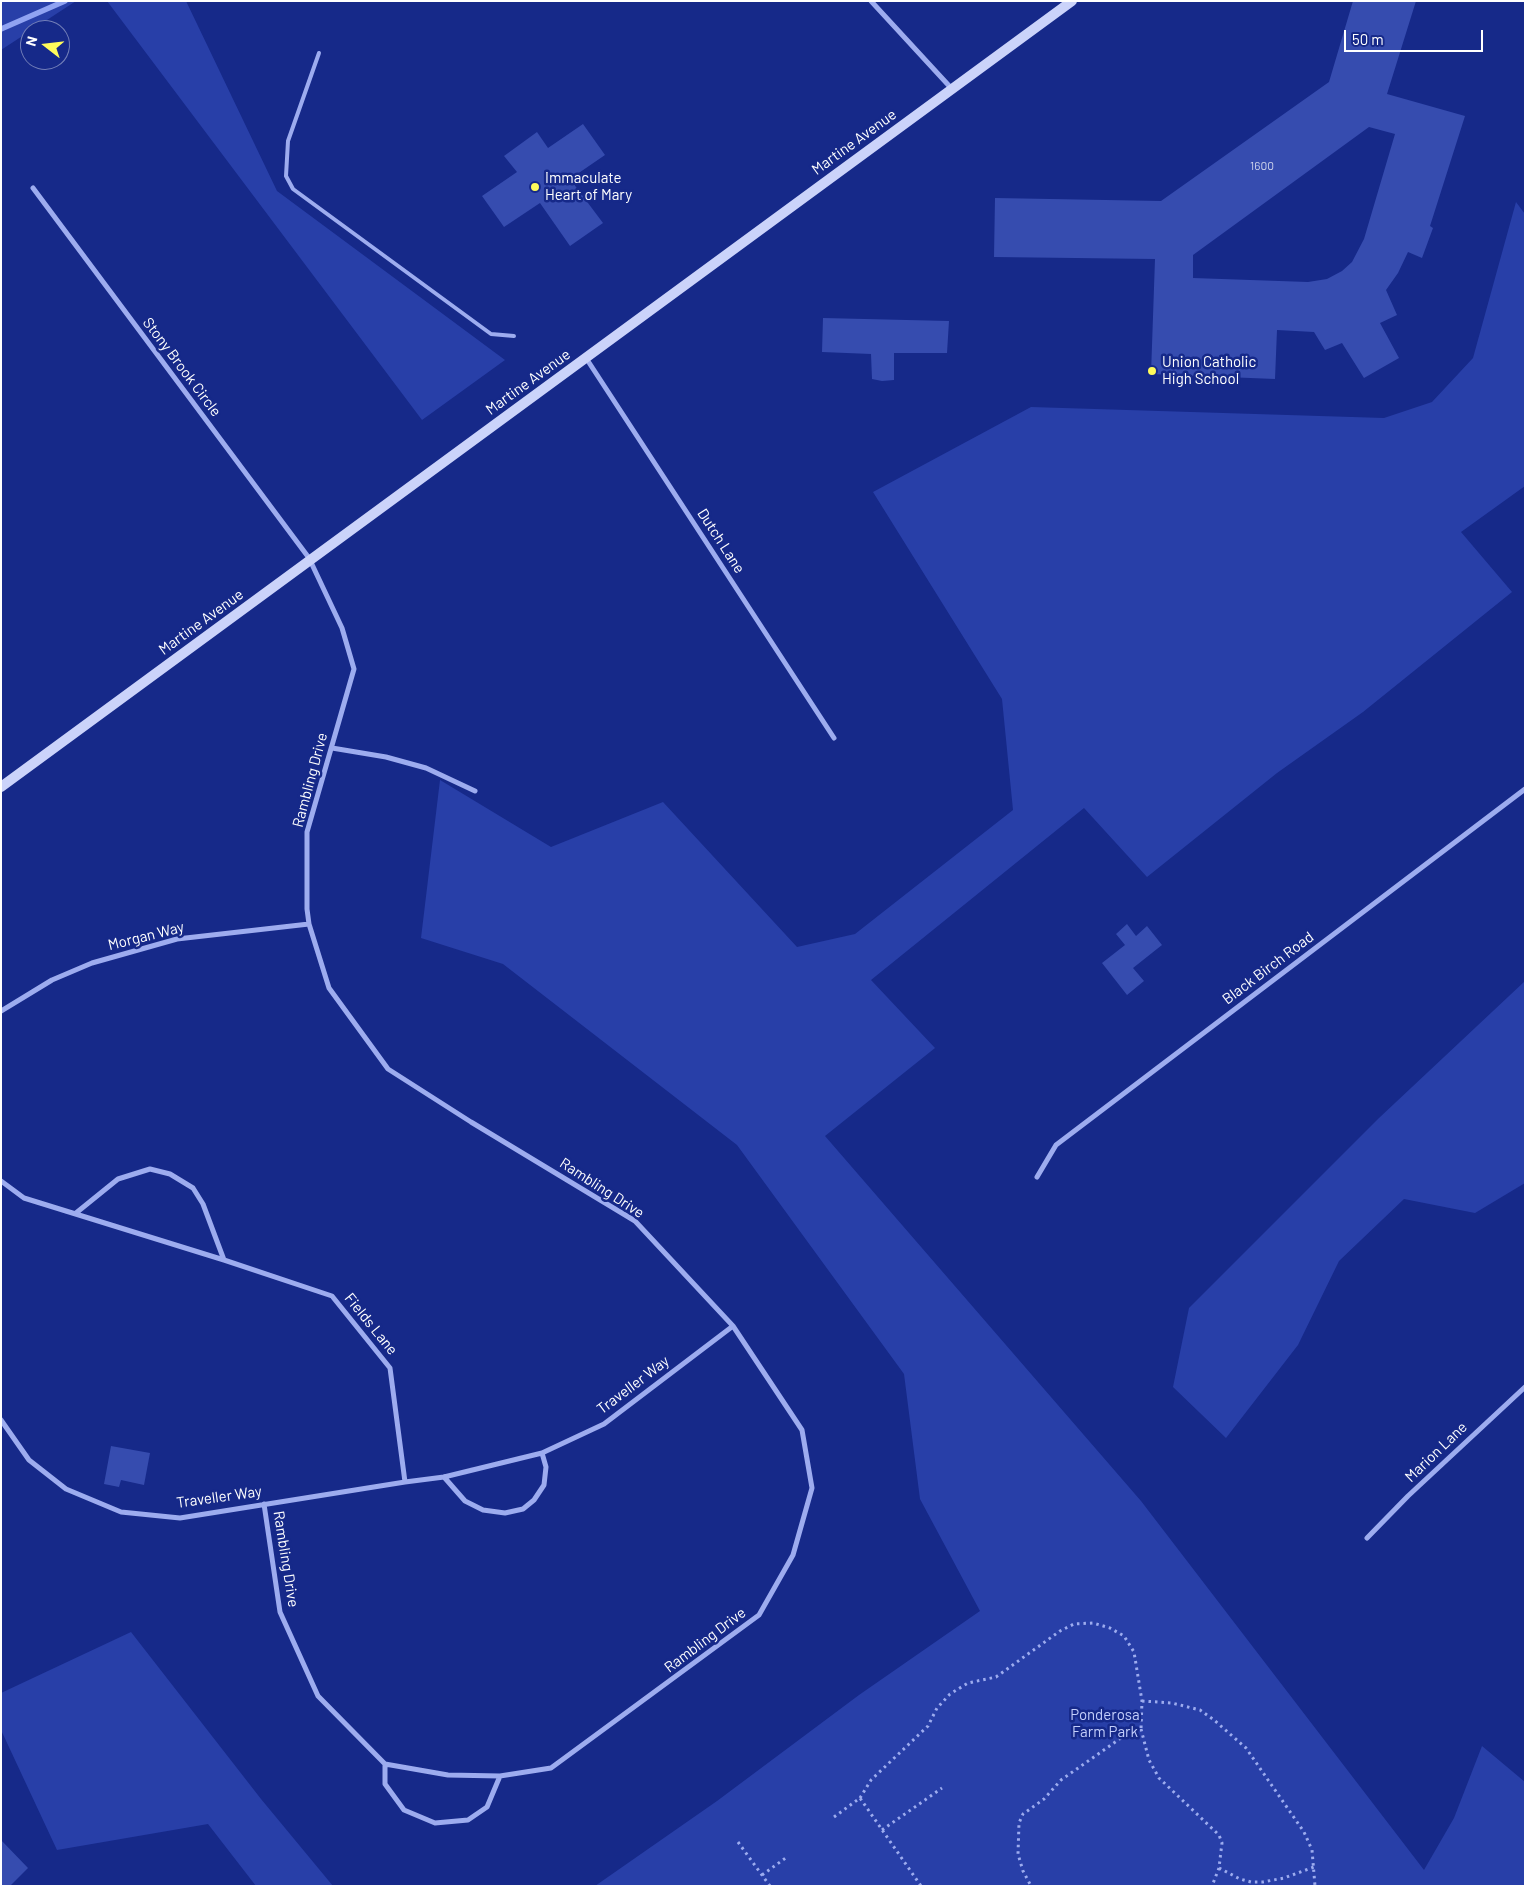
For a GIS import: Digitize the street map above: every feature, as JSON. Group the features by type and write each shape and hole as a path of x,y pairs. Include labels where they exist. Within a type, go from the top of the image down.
{"main road":[{"name":"Martine Avenue","path":"1,787 1072,1"}],"street":[{"path":"871,1 952,89"},
{"name":"Stony Brook Circle","path":"33,188 310,561"},
{"name":"Dutch Lane","path":"586,358 834,738"},
{"name":"Rambling Drive","path":"264,1504 280,1612 318,1696 385,1764 448,1775 500,1776 551,1768 759,1616 793,1556 812,1488 802,1430 733,1326 635,1221 388,1070 329,988 309,924 307,909 307,832 354,669 342,628 310,561"},
{"path":"332,748 386,757 426,768 475,791"},
{"name":"Black Birch Road","path":"1037,1177 1056,1145 1525,789"},
{"name":"Morgan Way","path":"1,1011 52,980 92,963 178,939 309,924"},
{"path":"76,1213 118,1179 150,1169 170,1174 193,1188 203,1204 224,1260"},
{"name":"Fields Lane","path":"1,1181 24,1198 224,1260 332,1296 390,1368 405,1482"},
{"name":"Traveller Way","path":"1,1420 29,1460 66,1489 121,1512 180,1518 444,1477 542,1453 604,1424 733,1326"},
{"name":"Marion Lane","path":"1367,1538 1408,1496 1525,1387"},
{"path":"444,1477 465,1501 484,1510 505,1513 523,1509 534,1500 544,1485 546,1467 542,1453"},
{"path":"385,1764 384,1784 404,1810 435,1823 468,1820 487,1806 500,1776"}],"lane":[{"path":"319,53 288,141 286,176 293,190 491,334 514,336"}],"path":[{"path":"834,1817 860,1798 871,1780 928,1726 937,1708 950,1694 968,1683 996,1677 1074,1624 1093,1623 1110,1628 1124,1636 1134,1652 1142,1701 1141,1729 1149,1760 1160,1778 1219,1836 1222,1843 1219,1868 1212,1886"},
{"path":"1142,1701 1172,1703 1200,1710 1246,1748 1304,1832 1312,1850 1315,1886"},
{"path":"1031,1886 1023,1871 1018,1854 1019,1823 1023,1814 1044,1799 1061,1780 1131,1731 1141,1729"},
{"path":"882,1830 942,1788"},
{"path":"860,1798 921,1886"},
{"path":"738,1842 770,1886"},
{"path":"762,1875 787,1857"},
{"path":"1219,1868 1240,1879 1251,1882 1263,1882 1284,1878 1314,1867"}],"green space":[{"path":"1,1 76,1 47,20 20,20 20,38 1,50"},
{"path":"107,1 186,1 277,191 505,360 422,420"},
{"name":"Ponderosa Farm Park","path":"1516,202 1525,214 1525,486 1461,532 1512,592 1363,712 1277,773 1147,877 1084,808 871,980 935,1048 825,1136 1141,1501 1424,1870 1454,1818 1482,1746 1525,1782 1525,1886 595,1886 717,1801 859,1695 980,1611 920,1499 904,1374 737,1145 503,964 421,938 440,780 551,847 663,802 797,947 855,934 1013,810 1002,699 873,492 1031,407 1384,418 1432,402 1473,358"},
{"path":"1525,981 1525,1183 1475,1213 1404,1199 1339,1261 1298,1345 1226,1438 1173,1387 1189,1308 1379,1118"},
{"path":"131,1632 261,1799 333,1886 256,1886 208,1824 57,1850 1,1730 1,1693"}],"building":[{"path":"1353,1 1416,1 1387,94 1465,116 1430,226 1433,228 1422,258 1408,252 1398,273 1386,290 1397,315 1380,323 1399,358 1364,378 1342,343 1325,350 1314,332 1277,330 1275,379 1151,374 1155,259 994,257 995,198 1161,201 1329,82","holes":["1369,127 1395,134 1364,239 1352,262 1342,271 1327,279 1308,282 1193,278 1193,255"]},
{"name":"Immaculate Heart of Mary","path":"583,124 605,155 570,179 603,223 570,246 540,203 504,227 482,196 517,172 504,156 537,132 548,148"},
{"path":"823,318 949,321 947,353 894,353 894,380 882,381 872,379 871,354 822,352"},
{"path":"1127,924 1136,936 1147,926 1162,945 1133,968 1144,981 1127,995 1102,963 1125,945 1116,934"},
{"path":"111,1446 150,1453 144,1485 121,1480 119,1487 104,1484"},
{"path":"1,1840 28,1868 10,1886 1,1886"}],"waterway":[{"path":"1,29 65,1"}],"place":[{"name":"Immaculate Heart of Mary","path":"535,187"},
{"name":"Union Catholic High School","path":"1152,371"}]}
